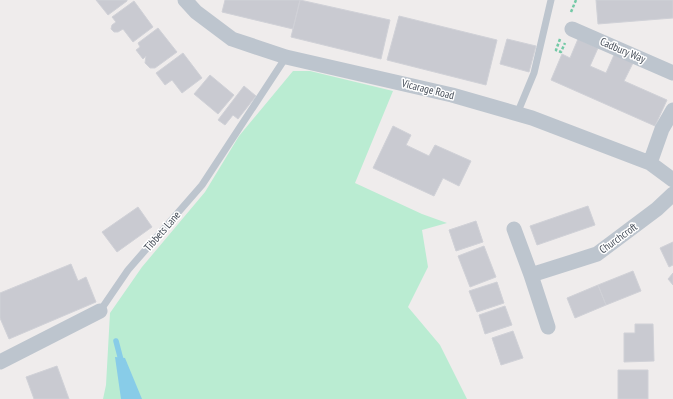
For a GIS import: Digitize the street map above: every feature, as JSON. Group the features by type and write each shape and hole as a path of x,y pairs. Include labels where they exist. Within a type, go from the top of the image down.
{"street":[{"name":"Vicarage Road","path":"185,0 196,12 232,38 286,57 452,95 517,114 650,163 673,180"},
{"name":"Cadbury Way","path":"572,28 673,73"},
{"path":"650,163 662,129 673,110"},
{"name":"Churchcroft","path":"531,275 597,254 657,209 673,194"},
{"path":"514,229 548,327"},
{"name":"Tibbets Lane","path":"0,362 100,311"}],"lane":[{"path":"517,114 534,72 551,0"},
{"name":"Tibbets Lane","path":"100,311 128,270 202,185 286,57"}],"green space":[{"path":"293,71 310,71 393,91 355,183 422,214 447,223 422,230 428,267 408,307 440,345 467,399 103,399 106,385 110,313 142,267 205,192 239,136"}],"water":[{"path":"115,357 125,358 142,399 121,399"}],"building":[{"path":"96,0 127,0 127,1 108,15"},
{"path":"225,0 300,0 293,29 222,12"},
{"path":"300,0 390,20 381,59 291,37"},
{"path":"596,0 673,0 673,18 598,24"},
{"path":"134,1 153,27 133,42 123,29 118,32 114,32 111,29 112,25 116,22 112,17"},
{"path":"399,16 497,40 486,85 387,60"},
{"path":"158,28 177,52 155,68 150,68 145,63 146,56 143,59 136,50 140,47 138,43"},
{"path":"507,39 536,46 529,72 500,64"},
{"path":"578,39 598,48 590,66 606,73 614,55 633,63 624,81 667,100 655,126 551,80 562,54 570,58"},
{"path":"183,53 202,78 182,93 172,80 165,85 156,73"},
{"path":"210,75 234,95 218,114 194,94"},
{"path":"244,86 256,96 238,119 233,115 225,125 218,120"},
{"path":"393,126 411,135 406,145 429,156 435,145 471,161 459,186 443,178 434,196 373,168"},
{"path":"588,206 595,225 537,245 530,226"},
{"path":"138,207 152,227 117,252 102,232"},
{"path":"476,221 483,242 456,251 449,230"},
{"path":"673,242 673,265 669,267 660,248"},
{"path":"484,246 496,277 470,287 458,256"},
{"path":"71,264 78,281 86,277 96,302 9,339 0,318 0,293"},
{"path":"633,271 641,291 606,305 598,285"},
{"path":"673,273 673,285 668,279"},
{"path":"497,282 504,303 477,312 469,291"},
{"path":"598,285 606,305 575,318 567,298"},
{"path":"505,306 512,325 485,334 479,315"},
{"path":"635,324 653,324 654,361 624,362 624,333 635,333"},
{"path":"513,331 523,358 501,365 492,338"},
{"path":"57,366 69,399 34,399 26,377"},
{"path":"618,370 648,370 648,399 618,399"}],"waterway":[{"path":"116,341 122,364"}]}
